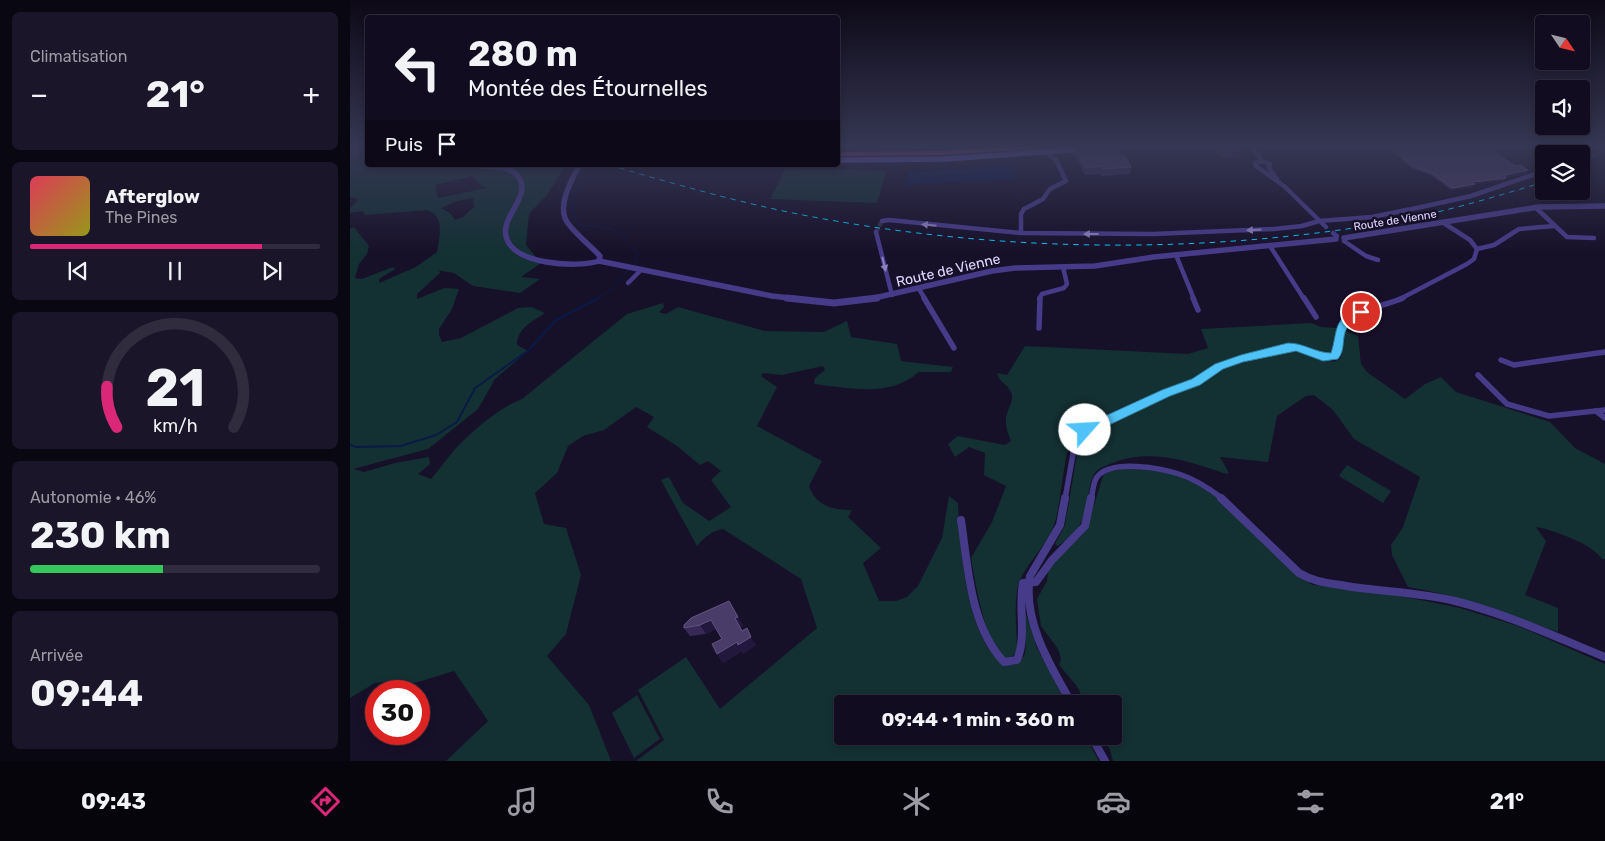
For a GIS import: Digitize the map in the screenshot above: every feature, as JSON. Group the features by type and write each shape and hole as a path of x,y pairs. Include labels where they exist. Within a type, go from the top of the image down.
{"street":[{"path":"521,182 522,189 509,219 506,234 509,244 514,249 534,258 570,265 588,265 599,261 600,256 565,220 562,209 572,182"},
{"path":"1021,233 1021,214 1024,208 1043,199 1050,188 1065,182"},
{"path":"1280,182 1326,227"},
{"path":"882,221 890,220 1021,233 1220,233 1302,226 1319,221 1353,219 1471,196 1513,182"},
{"name":"Route de Vienne","path":"599,261 772,296 811,302 859,302 992,271 1015,268 1095,266 1176,255 1270,246 1335,236 1344,240 1442,222 1535,208 1572,205 1605,206"},
{"path":"1535,208 1567,237 1594,238"},
{"path":"1442,222 1470,240 1477,248"},
{"path":"1477,248 1494,245 1519,229 1554,226"},
{"path":"876,232 892,295"},
{"path":"1344,240 1366,256 1378,260"},
{"path":"1270,246 1316,317"},
{"path":"1067,695 1033,628 1029,582 1030,576 1060,525 1075,443 1085,430 1166,393 1196,382 1219,366 1241,358 1288,347 1297,347 1323,357 1334,356 1338,352 1341,328 1346,321 1361,312 1390,304 1467,264 1474,259 1477,248"},
{"path":"1176,255 1198,310"},
{"path":"1039,328 1038,300 1042,294 1048,291 1059,291 1064,288 1067,284 1063,267"},
{"path":"628,283 634,269"},
{"path":"919,289 954,348"},
{"path":"1501,360 1514,365 1605,352"},
{"path":"1478,374 1507,404 1549,416 1605,410"},
{"path":"1596,411 1605,418"},
{"path":"961,520 979,619 995,654 1004,662 1011,662 1020,656 1020,592 1024,583 1036,582 1052,560 1085,526 1096,478 1104,470 1125,466 1157,468 1181,474 1210,489 1231,505 1295,568 1311,580 1367,589 1416,593 1462,603 1512,619 1605,657"},
{"path":"1096,745 1105,761"}],"green space":[{"path":"350,182 450,182 435,185 438,198 487,188 477,182 555,182 547,195 529,214 526,245 541,263 521,277 540,279 520,293 473,286 454,273 437,270 441,272 417,294 417,299 444,288 459,289 452,309 439,329 442,342 461,338 518,308 531,307 545,313 526,326 520,334 517,345 528,351 495,379 478,409 428,449 353,469 364,472 395,463 429,457 430,464 418,474 431,479 456,448 487,420 504,408 522,399 627,314 663,303 664,307 659,312 666,314 678,307 765,331 824,332 847,321 851,337 897,344 901,361 953,367 951,372 919,372 908,380 895,385 869,389 814,384 815,378 825,370 823,366 782,375 763,373 761,376 777,387 757,426 822,461 809,486 812,493 826,506 852,510 848,517 881,548 863,563 879,601 896,601 907,597 918,586 942,538 949,496 958,503 960,542 968,595 973,614 985,643 997,659 1004,664 1014,665 1018,663 1025,653 1024,615 1026,614 1037,648 1062,695 834,695 834,745 1090,745 1099,761 636,761 664,740 638,690 686,657 720,709 817,628 801,579 723,529 708,535 697,546 661,480 669,477 683,503 709,521 731,507 711,480 721,471 708,461 700,465 677,446 647,427 654,417 636,407 604,430 583,436 568,446 557,473 535,493 544,524 566,528 581,575 566,634 547,656 589,705 611,761 446,761 488,721 454,671 424,680 365,680 365,689 350,698 350,229 354,227 369,246 367,254 359,264 355,278 362,279 393,267 395,269 379,279 379,283 416,267 437,252 440,228 437,217 427,210 365,215 363,211 350,213 350,208 359,199 350,197","holes":["473,198 474,207 463,217 455,220 450,213 441,208 457,201"]},
{"path":"779,182 883,182 877,203 770,199"},
{"path":"1311,323 1321,327 1337,328 1334,354 1324,354 1294,345 1232,358 1214,365 1189,382 1109,413 1081,429 1073,437 1067,454 1054,525 1019,583 1016,606 1017,651 1008,658 999,653 985,622 971,558 992,522 1006,486 984,475 985,453 969,447 955,457 948,444 958,436 1005,445 1011,441 1006,421 1012,395 997,373 1007,375 1025,346 1188,354 1208,348 1201,329"},
{"path":"1343,330 1358,336 1361,364 1367,372 1405,399 1425,384 1441,377 1456,392 1550,422 1575,448 1605,464 1605,559 1602,559 1590,548 1572,538 1536,527 1546,541 1525,595 1558,608 1558,632 1465,600 1408,587 1392,555 1391,545 1403,527 1420,477 1354,439 1333,410 1314,395 1306,396 1277,416 1268,462 1220,457 1229,473 1226,474 1184,461 1154,456 1124,459 1102,468 1092,478 1081,524 1066,540 1058,546 1055,544 1065,525 1078,448 1089,433 1166,396 1197,386 1222,368 1231,365 1292,350 1300,350 1333,362 1340,359 1342,353"},
{"path":"1347,465 1391,491 1383,503 1339,476"},
{"path":"1124,468 1171,472 1211,491 1302,578 1313,585 1401,596 1460,608 1518,626 1605,664 1605,761 1113,761 1108,745 1122,745 1122,695 1081,695 1076,685 1059,665 1061,659 1058,649 1041,626 1037,599 1047,581 1048,571 1056,560 1083,534 1088,525 1103,476 1107,472"},
{"path":"637,695 660,739 634,758 612,713"}],"water":[{"path":"906,182 962,182 906,185"}],"building":[{"path":"1443,182 1476,182 1472,182 1475,184 1452,188"},
{"path":"729,601 738,617 735,618 742,631 747,628 751,637 738,645 737,642 717,654 712,644 722,639 711,620 700,625 684,628 684,625 691,618"}],"waterway":[{"path":"579,182 573,202 574,217 578,225 612,229 623,237 637,253 637,260 613,288 597,299"},
{"path":"350,444 355,447 401,446 436,435 457,422 475,388 529,350 556,320 599,298"}],"tunnel":[{"path":"876,232 882,221"}],"railway":[{"path":"667,182 758,205 877,228 1019,242 1090,245 1161,245 1303,235 1373,225 1438,212 1535,185"}],"route":[{"path":"1085,430 1166,393 1196,382 1219,366 1241,358 1288,347 1307,349 1323,357 1334,356 1338,352 1339,337 1343,324 1361,312"}]}
